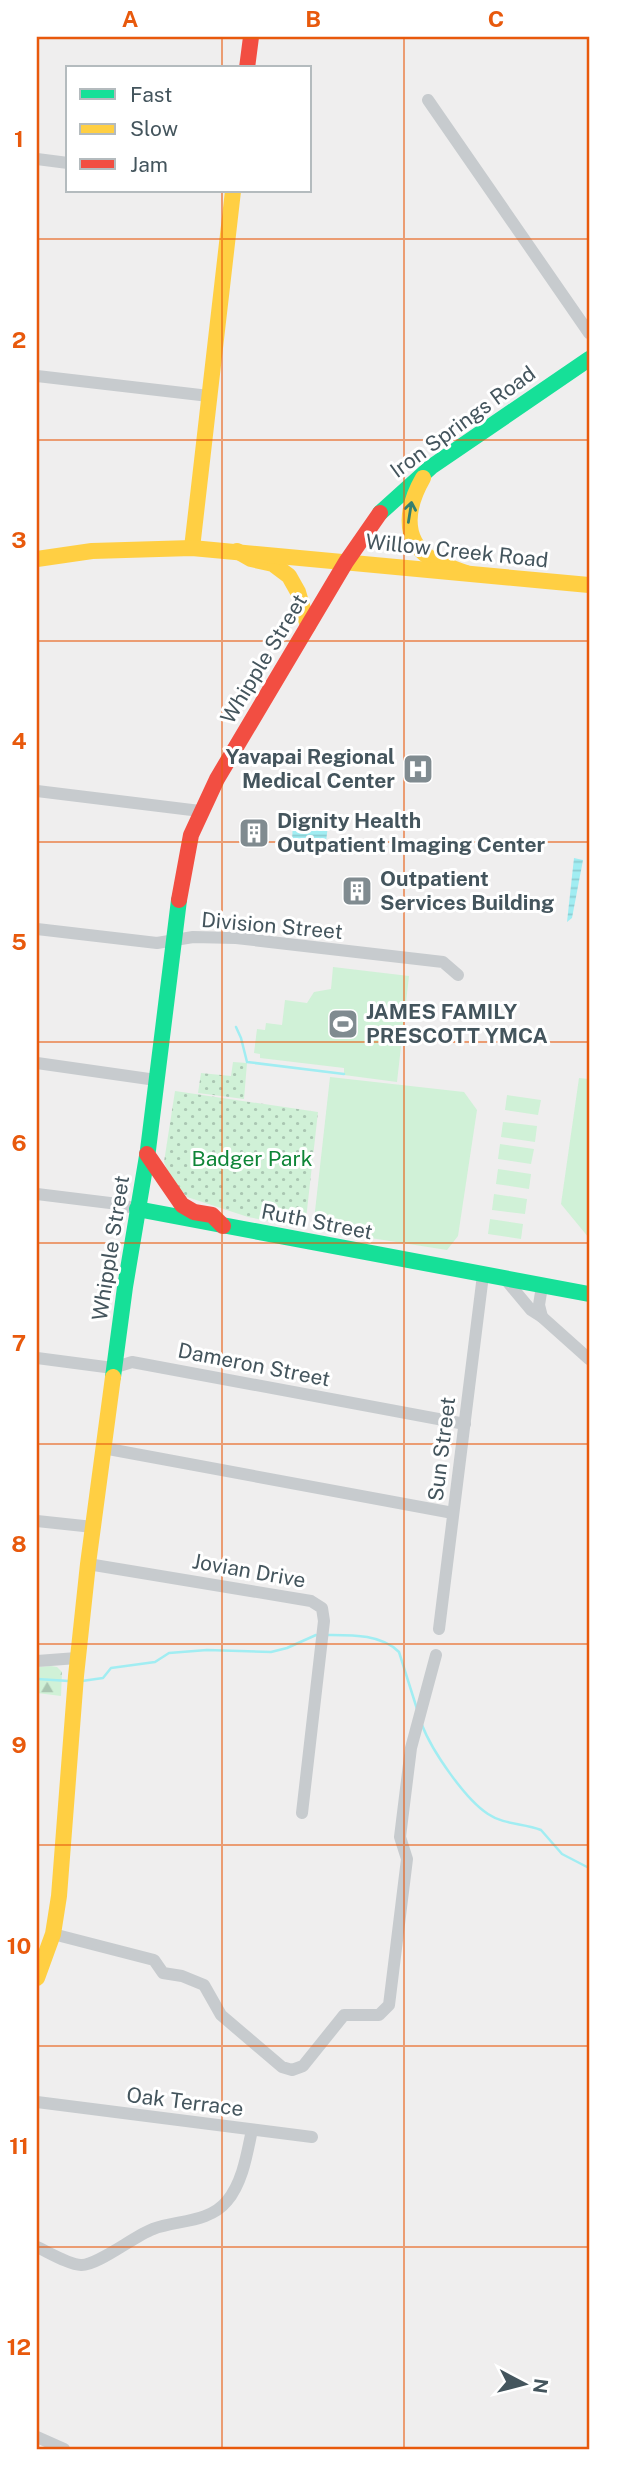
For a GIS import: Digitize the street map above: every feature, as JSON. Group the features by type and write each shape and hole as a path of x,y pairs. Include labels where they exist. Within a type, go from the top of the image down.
{"main road":[{"path":"247,66 251,37"},
{"path":"192,548 233,192"},
{"name":"Iron Springs Road","path":"346,562 373,520 431,467 589,359"},
{"path":"431,467 414,492 409,509 411,535 426,555 466,573"},
{"name":"Willow Creek Road","path":"37,559 92,551 192,548 589,585"},
{"path":"237,551 251,559 273,564 289,576 298,592 307,626"},
{"name":"Whipple Street","path":"37,1978 53,1934 60,1884 77,1658 88,1564 113,1368 147,1154 181,877 200,811 346,562"},
{"path":"147,1154 182,1205 194,1212 212,1215 223,1226"},
{"name":"Ruth Street","path":"137,1209 589,1294"}],"street":[{"path":"428,100 589,333"},
{"path":"37,159 66,163"},
{"path":"37,376 209,396"},
{"path":"37,791 200,811"},
{"name":"Division Street","path":"37,929 149,943 173,942 193,937 284,943 443,962 458,975"},
{"path":"37,1063 156,1080"},
{"name":"Ruth Street","path":"37,1194 118,1204 137,1209"},
{"name":"Sun Street","path":"439,1629 483,1275"},
{"path":"506,1280 531,1310 589,1359"},
{"path":"542,1286 539,1305 542,1317"},
{"name":"Dameron Street","path":"37,1358 113,1368 132,1362 140,1363 465,1424"},
{"path":"103,1448 453,1513"},
{"path":"37,1521 93,1527"},
{"name":"Jovian Drive","path":"88,1564 311,1601 322,1608 324,1621 302,1813"},
{"path":"53,1934 154,1960 163,1973 183,1976 204,1985 221,2015 282,2067 292,2070 303,2066 344,2015 379,2015 389,2005 407,1859 400,1837 411,1748 436,1656"},
{"path":"37,1661 77,1658"},
{"name":"Oak Terrace","path":"37,2102 251,2130 246,2160 236,2187 227,2201 215,2211 153,2229 125,2242 92,2264 80,2266 37,2247"},
{"path":"251,2130 312,2137"},
{"path":"37,2437 64,2449"}],"green space":[{"name":"JAMES FAMILY PRESCOTT YMCA","path":"333,967 409,976 397,1082 344,1075 344,1068 260,1058 260,1054 254,1053 257,1029 265,1030 266,1023 282,1025 285,1000 307,1003 314,992 331,989"},
{"path":"233,1062 247,1063 244,1099 198,1093 201,1073 231,1076"},
{"path":"330,1077 464,1092 477,1110 458,1236 447,1250 313,1229"},
{"path":"579,1078 589,1079 589,1238 561,1204"},
{"name":"Badger Park","path":"175,1091 318,1112 305,1228 248,1217 187,1197 170,1177 164,1162"},
{"path":"507,1095 541,1100 538,1115 505,1110"},
{"path":"503,1122 537,1126 535,1142 501,1137"},
{"path":"500,1144 534,1149 531,1164 498,1159"},
{"path":"498,1169 531,1174 529,1189 496,1184"},
{"path":"494,1194 527,1199 525,1214 492,1210"},
{"path":"490,1219 523,1224 521,1239 488,1234"},
{"path":"51,1666 62,1672 61,1696 37,1693 37,1667"}],"water":[{"path":"296,821 328,825 326,842 292,839"},
{"path":"574,858 583,860 572,918 567,922"}],"waterway":[{"path":"37,38 45,37"},
{"path":"236,1027 247,1062 344,1074"},
{"path":"82,1681 103,1678 111,1668 155,1662 169,1653 207,1650 271,1652 316,1635"},
{"path":"327,1635 375,1639 392,1646 399,1652 417,1709"},
{"path":"37,1679 69,1681"},
{"path":"422,1725 450,1774 479,1807 501,1820 541,1830 562,1854 589,1868"}],"traffic: fast":[{"path":"380,513 431,467 589,359"},
{"path":"113,1377 148,1150 179,900"},
{"path":"137,1209 589,1294"}],"traffic: slow":[{"path":"192,548 233,192"},
{"path":"423,478 411,509 414,541 430,558 466,573"},
{"path":"37,559 92,551 192,548 589,585"},
{"path":"237,551 251,559 273,564 289,576 298,592 308,626"},
{"path":"37,1978 53,1934 59,1896 76,1676 113,1377"}],"traffic: jam":[{"path":"247,66 251,37"},
{"path":"179,900 191,835 217,779 346,562 380,513"},
{"path":"147,1154 182,1205 194,1212 212,1215 223,1226"}],"place":[{"name":"Yavapai Regional Medical Center","path":"418,769"},
{"name":"Dignity Health Outpatient Imaging Center","path":"254,833"},
{"name":"Outpatient Services Building","path":"357,891"},
{"name":"JAMES FAMILY PRESCOTT YMCA","path":"343,1024"}]}
